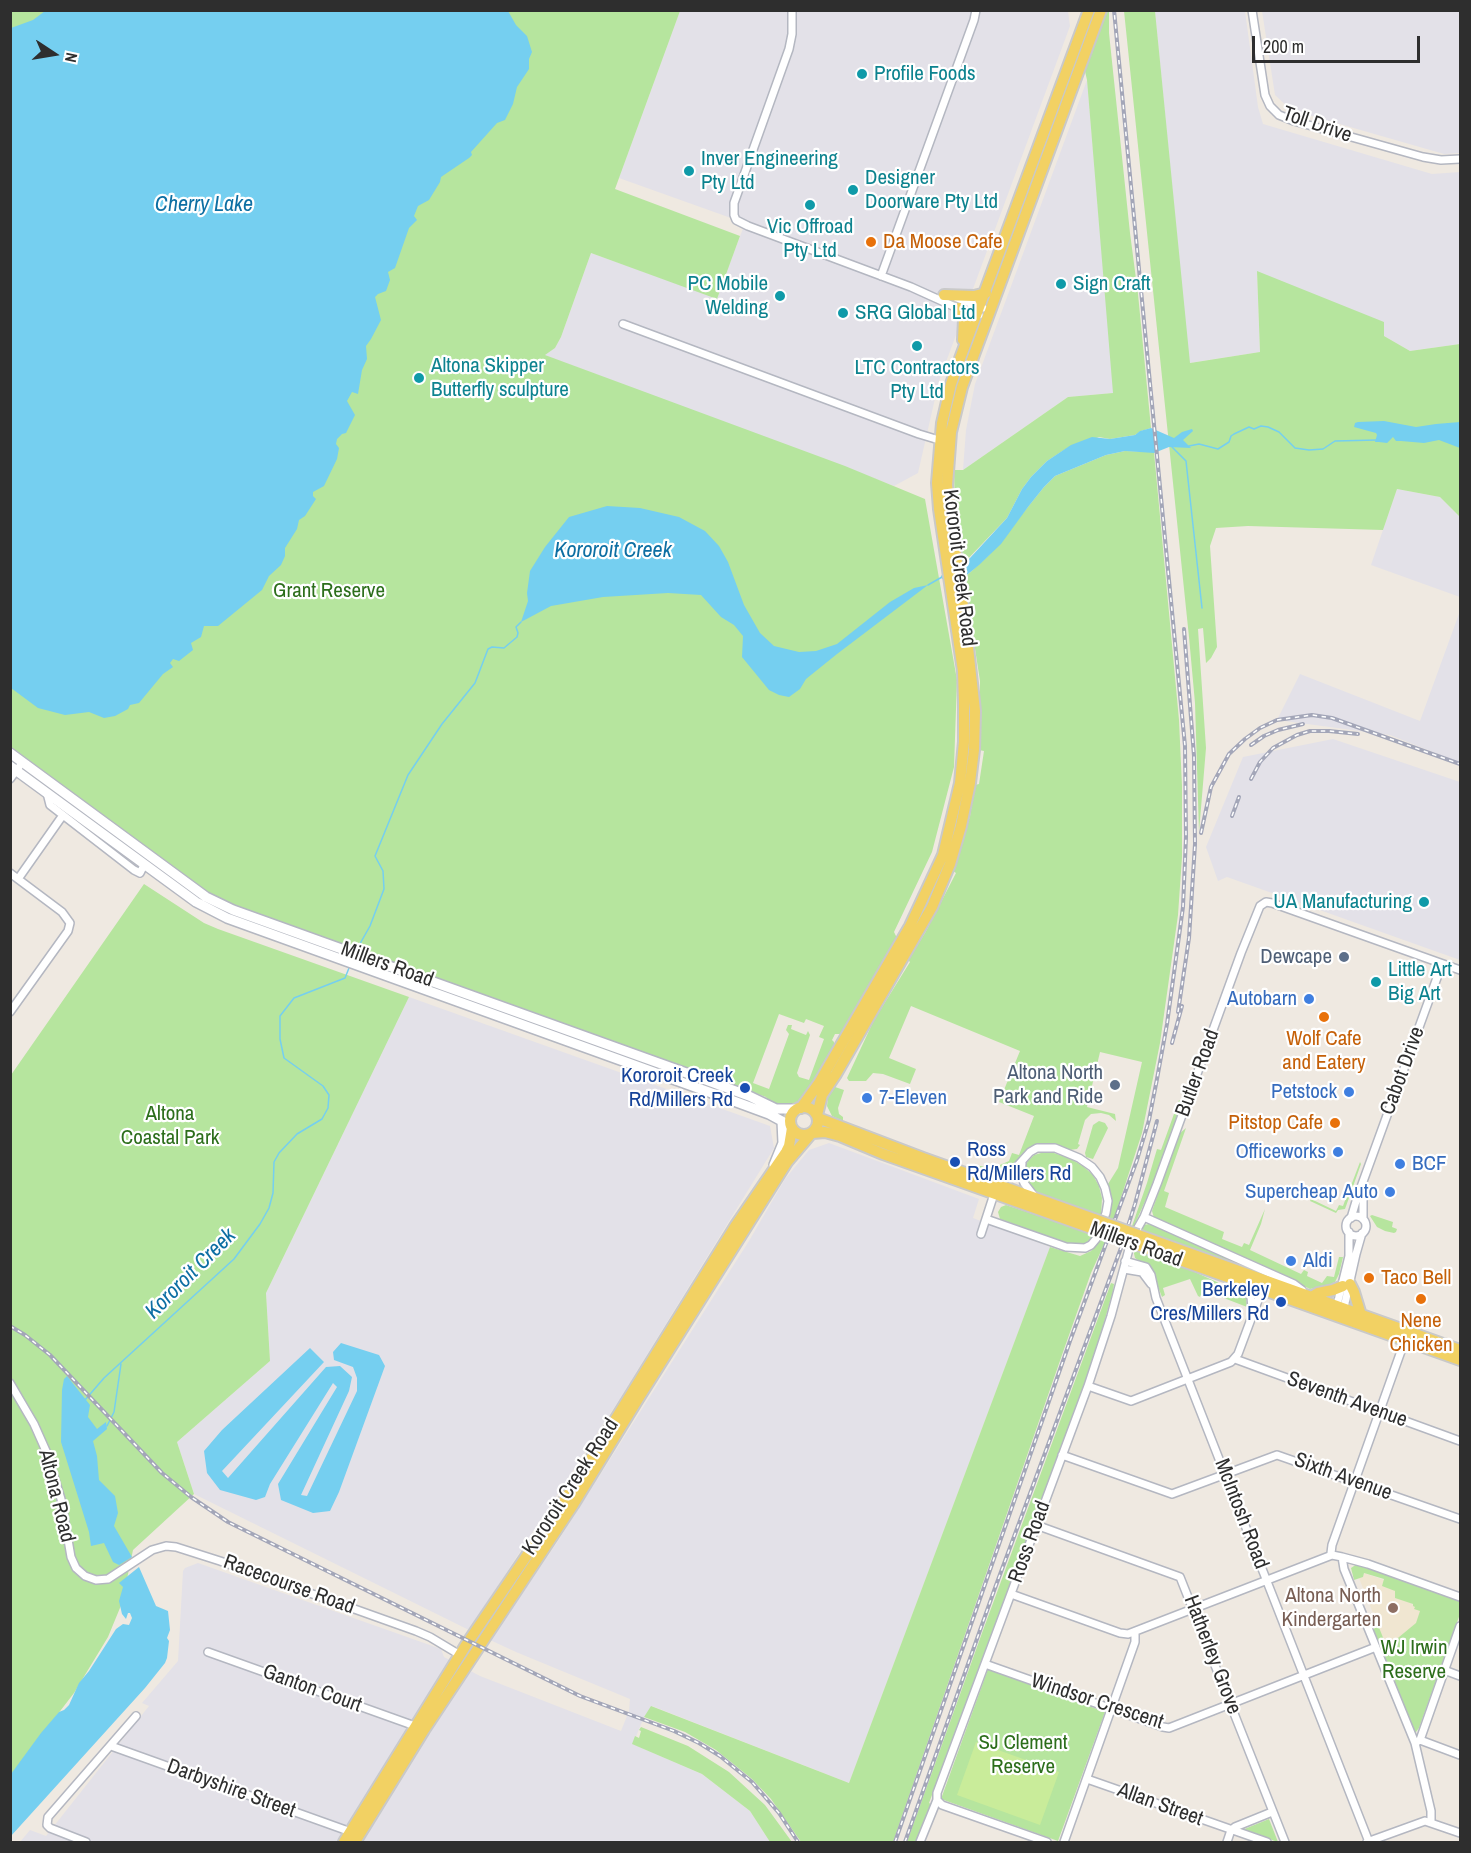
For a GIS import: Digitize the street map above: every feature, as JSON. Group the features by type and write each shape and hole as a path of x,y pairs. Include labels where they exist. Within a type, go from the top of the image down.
{"main road":[{"name":"Kororoit Creek Road","path":"950,550 947,485 951,432 959,398 990,314 1053,126 1089,10"},
{"name":"Kororoit Creek Road","path":"818,1116 822,1095 932,907 956,846 970,783 975,730 973,680 937,483 939,440 946,404 958,363 1101,10"},
{"path":"945,295 974,296 986,292"},
{"path":"958,363 964,330 964,319 959,308"},
{"name":"Kororoit Creek Road","path":"800,1108 819,1083 910,926 943,855 958,792 964,742 961,621"},
{"name":"Millers Road","path":"10,753 196,902 214,912 755,1108 788,1125"},
{"name":"Millers Road","path":"14,768 147,861 206,897 233,910 703,1079 776,1109 800,1108"},
{"path":"800,1108 811,1109 818,1116 818,1126 811,1134 800,1135 788,1125 792,1114 800,1108"},
{"name":"Millers Road","path":"818,1116 1038,1199 1093,1224"},
{"name":"Kororoit Creek Road","path":"688,1313 754,1197 788,1149 788,1125"},
{"name":"Millers Road","path":"811,1134 825,1132 840,1136 865,1148 994,1194 1309,1295 1405,1340 1461,1360"},
{"name":"Kororoit Creek Road","path":"344,1842 355,1837 420,1728 576,1483 795,1151 811,1134"},
{"path":"754,1197 766,1196"},
{"name":"Millers Road","path":"1135,1239 1237,1281 1361,1315 1461,1350"},
{"path":"1309,1295 1347,1285 1354,1292 1361,1315"},
{"name":"Kororoit Creek Road","path":"420,1728 460,1655 496,1610"}],"street":[{"path":"792,10 792,34 789,49 734,203 736,220 911,287 959,308 990,314"},
{"path":"881,276 976,10"},
{"name":"Toll Drive","path":"1252,10 1265,95 1270,106 1279,114 1293,121 1422,157 1441,160 1461,159"},
{"path":"911,287 945,295 978,311"},
{"path":"623,324 939,440"},
{"path":"10,779 14,768 23,762"},
{"path":"47,793 50,806 134,870 140,873 147,861"},
{"path":"18,879 63,815"},
{"path":"10,873 62,912 70,923 70,928 10,1012"},
{"name":"Butler Road","path":"1135,1239 1260,906 1266,902 1272,903 1442,964"},
{"path":"1442,964 1461,970"},
{"name":"Cabot Drive","path":"1352,1218 1442,964"},
{"path":"975,1176 1002,1176 1011,1173 1030,1152 1038,1148 1055,1148 1092,1167 1100,1177 1108,1201 1096,1239 1085,1248 1066,1246 986,1219"},
{"path":"1023,1161 1021,1168 1024,1183 1038,1199"},
{"name":"Cabot Drive","path":"1364,1219 1362,1196 1365,1178"},
{"path":"981,1234 994,1194"},
{"name":"Millers Road","path":"1144,1217 1294,1284 1309,1295"},
{"path":"1340,1311 1362,1233 1366,1228 1364,1219 1359,1217 1352,1218 1347,1225 1349,1256 1347,1285"},
{"path":"1349,1232 1354,1235 1362,1233"},
{"name":"Ross Road","path":"920,1842 1088,1386 1124,1265 1135,1239"},
{"name":"McIntosh Road","path":"1124,1265 1142,1272 1152,1286 1368,1842"},
{"path":"1088,1386 1131,1401 1234,1359 1262,1289 1252,1276"},
{"path":"1237,1281 1251,1297 1250,1320"},
{"path":"1332,1556 1330,1553 1332,1545 1405,1340"},
{"name":"Seventh Avenue","path":"1234,1359 1461,1441"},
{"name":"Altona Road","path":"10,1383 34,1424 51,1465 61,1499 72,1563 80,1573 90,1578 102,1580 117,1574"},
{"name":"Sixth Avenue","path":"1062,1455 1172,1494 1277,1455 1461,1519"},
{"name":"Hatherley Grove","path":"1036,1525 1177,1575 1183,1581 1285,1842"},
{"name":"Racecourse Road","path":"117,1574 160,1547 172,1546 416,1631 460,1655"},
{"path":"1011,1594 1128,1635 1332,1556 1342,1557 1461,1598"},
{"path":"1342,1557 1344,1569 1417,1741 1431,1811 1431,1822"},
{"path":"1417,1741 1461,1626"},
{"path":"1064,1842 1135,1642 1135,1632"},
{"name":"Windsor Crescent","path":"985,1664 1169,1728 1376,1647"},
{"name":"Ganton Court","path":"208,1652 420,1728"},
{"path":"1444,1670 1461,1676"},
{"path":"87,1842 56,1831 47,1825 48,1817 136,1716"},
{"path":"1417,1741 1461,1755"},
{"name":"Darbyshire Street","path":"111,1746 355,1837"},
{"name":"Allan Street","path":"1087,1779 1267,1842"},
{"path":"937,1800 942,1805 1047,1842"},
{"path":"1227,1842 1231,1830 1241,1823 1272,1812"},
{"path":"1368,1842 1419,1822 1431,1822 1461,1833"}],"shaded area":[{"path":"680,11 1068,11 1070,26 939,381 918,473 894,486 544,355 555,348 561,337 591,253 717,298 745,223 619,178"},
{"path":"1155,11 1245,11 1258,107 1263,124 1432,174 1460,172 1460,344 1410,351 1257,272 1260,352 1189,363"},
{"path":"1262,11 1460,11 1460,153 1444,154 1291,110 1275,95"},
{"path":"1087,80 1114,393 1068,397 963,470 966,430 975,384"},
{"path":"1397,489 1440,497 1460,517 1460,597 1371,565"},
{"path":"1460,611 1460,763 1390,735 1277,720 1300,674 1420,721"},
{"path":"1333,739 1460,782 1460,960 1227,877 1218,881 1206,847 1243,757"},
{"path":"409,997 770,1126 774,1148 621,1397 469,1630 194,1494 177,1442 270,1361 266,1293"},
{"path":"829,1143 979,1199 973,1218 1050,1247 849,1783 652,1706 644,1717 633,1744 702,1774 750,1811 770,1842 20,1842 30,1830 46,1836 149,1706 142,1703 178,1661 183,1571 198,1563 441,1649 444,1657 480,1676 621,1731 629,1711 630,1699 490,1640 556,1544 749,1241 785,1179 809,1150"},
{"name":"Altona North Kindergarten","path":"1364,1573 1384,1580 1421,1611 1417,1623 1393,1642 1384,1641 1359,1578 1363,1577"}],"green space":[{"name":"Grant Reserve","path":"10,11 680,11 615,189 740,236 717,299 591,253 561,337 555,348 545,355 845,466 925,499 957,680 954,767 932,852 894,932 897,938 845,1031 835,1034 832,1040 834,1045 814,1079 814,1084 800,1104 781,1107 768,1101 766,1097 230,904 188,879 11,747","holes":["779,1014 804,1023 806,1019 824,1026 819,1037 824,1039 809,1080 799,1077 797,1073 810,1035 808,1031 806,1035 791,1029 792,1025 788,1025 786,1030 789,1034 769,1089 753,1083"]},
{"path":"1104,11 1109,11 1109,33 1151,428 1135,435 1110,439 1099,437 1064,450 1047,461 1022,489 1007,518 962,565 955,514 954,470 963,470 1068,397 1113,393 1087,80 1084,67"},
{"path":"1124,11 1155,11 1190,363 1260,352 1257,271 1384,322 1384,336 1410,351 1460,344 1460,517 1440,497 1397,489 1383,530 1248,526 1216,528 1210,546 1217,647 1206,663 1203,628 1198,629 1206,748 1199,832 1195,703 1189,637"},
{"path":"1125,451 1154,452 1179,720 1182,857 1178,915 1160,1043 1142,1133 1113,1222 1107,1219 1111,1198 1108,1184 1118,1168 1142,1062 1100,1052 1087,1107 1115,1114 1116,1121 1109,1115 1091,1114 1085,1120 1078,1144 1080,1145 1077,1149 1069,1150 1052,1144 1037,1146 1010,1171 991,1175 973,1167 974,1165 993,1168 1009,1161 1012,1153 1019,1155 1034,1116 999,1102 1020,1051 911,1006 889,1058 916,1069 910,1084 883,1074 873,1073 866,1081 849,1081 847,1078 874,1020 910,962 908,960 925,933 956,873 953,871 970,816 975,785 979,784 984,751 979,750 980,681 964,578 989,555 1055,476 1106,455"},
{"path":"154,866 203,899 285,932 285,934 350,956 350,959 228,916 198,900"},
{"name":"Altona Coastal Park","path":"144,884 204,923 218,929 409,997 266,1293 270,1361 177,1442 194,1494 133,1550 122,1603 108,1637 74,1693 11,1775 11,1075"},
{"path":"357,958 723,1089 784,1114 783,1117 355,961"},
{"path":"835,1087 844,1090 838,1108 843,1121 832,1116 827,1106 828,1097"},
{"path":"1179,1100 1182,1102 1151,1188 1132,1226 1157,1149 1161,1150"},
{"path":"1099,1121 1105,1123 1108,1128 1093,1159 1086,1157 1085,1153 1093,1125"},
{"path":"1186,1128 1164,1191 1169,1193 1165,1207 1224,1232 1222,1239 1242,1247 1244,1243 1249,1245 1265,1209 1250,1250 1301,1274 1304,1270 1308,1272 1307,1276 1322,1283 1327,1276 1334,1277 1339,1257 1343,1257 1335,1282 1310,1289 1154,1218 1152,1211 1179,1134"},
{"path":"1048,1151 1069,1158 1093,1175 1102,1198 1101,1217 1035,1193 1023,1176 1023,1169 1034,1155"},
{"path":"1360,1162 1345,1209 1338,1210 1336,1213 1310,1201 1311,1199 1336,1211 1339,1205 1343,1206 1350,1187 1345,1185 1346,1182 1352,1183"},
{"path":"1006,1205 1094,1235 1085,1245 1072,1245 1000,1219 998,1212"},
{"path":"1370,1216 1393,1222 1392,1227 1397,1229 1396,1232 1385,1231 1377,1227"},
{"path":"1149,1224 1270,1276 1269,1278 1139,1231 1144,1225"},
{"path":"1101,1238 1106,1240 1091,1273 1063,1352 893,1842 801,1842 771,1799 752,1779 716,1750 685,1732 644,1717 651,1706 849,1783 1050,1247 1080,1256 1091,1251"},
{"path":"1133,1249 1175,1263 1225,1288 1241,1293 1246,1298 1247,1307 1203,1290 1200,1297 1190,1279 1163,1288 1165,1295 1162,1297 1151,1269 1135,1258"},
{"path":"1111,1283 1114,1284 1113,1291 1092,1365 929,1803 931,1804 916,1842 907,1842 982,1633"},
{"name":"WJ Irwin Reserve","path":"1357,1564 1460,1601 1460,1614 1416,1732 1413,1732 1406,1720 1371,1624 1376,1620 1384,1640 1393,1642 1416,1623 1420,1611 1414,1609 1413,1604 1395,1598 1395,1591 1382,1586 1384,1579 1364,1573 1363,1577 1354,1580 1351,1568"},
{"name":"SJ Clement Reserve","path":"988,1669 1105,1712 1058,1841 941,1799"},
{"path":"641,1727 688,1746 729,1772 765,1805 792,1842 770,1842 750,1811 702,1774 632,1744 635,1736 639,1738"},
{"path":"976,1742 1059,1772 1040,1825 957,1795"},
{"path":"1269,1819 1278,1842 1242,1830"}],"water":[{"name":"Cherry Lake","path":"45,11 508,11 516,25 527,36 532,52 529,69 517,87 513,104 505,120 497,123 471,152 472,155 469,158 441,177 429,200 418,206 414,216 417,220 409,228 395,268 388,272 390,280 386,291 375,297 381,320 366,346 367,359 362,370 358,394 352,392 347,401 355,415 346,433 337,439 336,444 339,448 337,459 324,486 313,492 316,499 305,516 299,520 297,529 285,548 285,556 281,565 269,576 262,590 218,626 204,626 201,637 191,643 193,650 179,661 173,659 170,663 173,667 163,674 139,703 130,705 128,709 115,716 104,718 89,712 65,715 38,708 11,688 11,28 33,20"},
{"path":"1384,421 1416,427 1460,422 1460,448 1439,440 1424,443 1396,441 1393,437 1387,443 1375,442 1376,433 1354,427 1358,422"},
{"path":"1151,428 1174,438 1192,429 1193,431 1183,440 1191,448 1169,447 1154,453 1125,451 1106,455 1055,476 1028,507 1001,544 979,565 962,579 942,579 943,574 970,558 1007,518 1022,489 1047,461 1071,445 1092,437 1110,439 1135,435"},
{"name":"Kororoit Creek","path":"607,506 640,508 679,517 705,531 719,546 728,562 744,605 760,633 774,646 799,652 816,651 837,644 890,602 914,588 928,585 837,654 806,679 800,689 789,697 769,690 742,657 743,636 701,595 668,593 603,597 551,606 521,622 528,601 530,571 545,547 569,517"},
{"path":"341,1343 379,1355 385,1366 330,1511 313,1513 281,1500 278,1484 337,1387 333,1383 270,1484 265,1497 256,1500 220,1490 207,1473 204,1451 222,1430 310,1348 324,1362 222,1471 228,1478 326,1367 340,1366 352,1377 349,1391 301,1495 307,1496 357,1391 357,1378 353,1367 334,1360 333,1352"},
{"path":"67,1376 90,1405 88,1417 97,1429 106,1422 107,1429 93,1441 99,1480 115,1496 118,1513 114,1526 132,1557 119,1565 113,1562 104,1543 91,1546 89,1532 61,1442 62,1390 64,1379"},
{"path":"139,1567 156,1606 168,1611 170,1630 165,1663 11,1836 11,1774 41,1733 59,1712 69,1705 79,1683 116,1629 123,1624 129,1625 132,1618 130,1613 126,1619 122,1614 119,1601 123,1587 119,1583"}],"waterway":[{"name":"Kororoit Creek","path":"1189,446 1199,444 1218,449 1229,442 1234,434 1249,427 1254,429 1261,426 1279,432 1295,448 1309,450 1323,449 1335,441 1377,440"},
{"path":"1172,447 1186,461 1202,608"},
{"name":"Kororoit Creek","path":"928,585 942,577"},
{"name":"Kororoit Creek","path":"357,949 370,926 384,889 383,871 375,856 408,775 442,724 475,683 488,649 504,648 517,637 516,627 521,622"},
{"name":"Kororoit Creek","path":"85,1400 104,1378 234,1259 260,1224 269,1208 273,1193 274,1162 279,1153 297,1134 322,1119 328,1108 329,1095 323,1086 284,1058 280,1039 280,1016 294,998 345,978 349,968"},
{"path":"107,1426 114,1412 121,1364"}],"railway":[{"path":"895,1842 1070,1341 1137,1160 1149,1120 1157,1079 1183,907 1186,837 1185,746 1114,10"},
{"path":"1178,1012 1189,938 1195,844 1194,756 1184,629"},
{"path":"1201,833 1211,787 1229,754 1260,728 1277,720 1312,715 1332,718 1460,764"},
{"path":"1251,745 1278,730 1303,724"},
{"path":"1251,779 1260,762 1273,748 1297,735 1310,731 1358,734"},
{"path":"1232,816 1239,797"},
{"path":"1172,1043 1182,1006"},
{"path":"905,1842 995,1588 1121,1248 1157,1121"},
{"path":"10,1326 50,1355 162,1473 191,1497 228,1522 580,1696 674,1731 699,1743 720,1756 752,1782 779,1813 798,1842"}],"place":[{"name":"Profile Foods","path":"862,74"},
{"name":"Inver Engineering Pty Ltd","path":"689,171"},
{"name":"Designer Doorware Pty Ltd","path":"853,190"},
{"name":"Vic Offroad Pty Ltd","path":"810,205"},
{"name":"Da Moose Cafe","path":"871,242"},
{"name":"Sign Craft","path":"1061,284"},
{"name":"PC Mobile Welding","path":"780,296"},
{"name":"SRG Global Ltd","path":"843,313"},
{"name":"LTC Contractors Pty Ltd","path":"917,346"},
{"name":"Altona Skipper Butterfly sculpture","path":"419,378"},
{"name":"UA Manufacturing","path":"1424,902"},
{"name":"Dewcape","path":"1344,957"},
{"name":"Little Art Big Art","path":"1376,982"},
{"name":"Autobarn","path":"1309,999"},
{"name":"Wolf Cafe and Eatery","path":"1324,1017"},
{"name":"Altona North Park and Ride","path":"1115,1085"},
{"name":"Kororoit Creek Rd/Millers Rd","path":"745,1088"},
{"name":"Petstock","path":"1349,1092"},
{"name":"7-Eleven","path":"867,1098"},
{"name":"Pitstop Cafe","path":"1335,1123"},
{"name":"Officeworks","path":"1338,1152"},
{"name":"Ross Rd/Millers Rd","path":"955,1162"},
{"name":"BCF","path":"1400,1164"},
{"name":"Supercheap Auto","path":"1390,1192"},
{"name":"Aldi","path":"1291,1261"},
{"name":"Taco Bell","path":"1369,1278"},
{"name":"Nene Chicken","path":"1421,1299"},
{"name":"Berkeley Cres/Millers Rd","path":"1281,1302"},
{"name":"Altona North Kindergarten","path":"1393,1608"}]}
